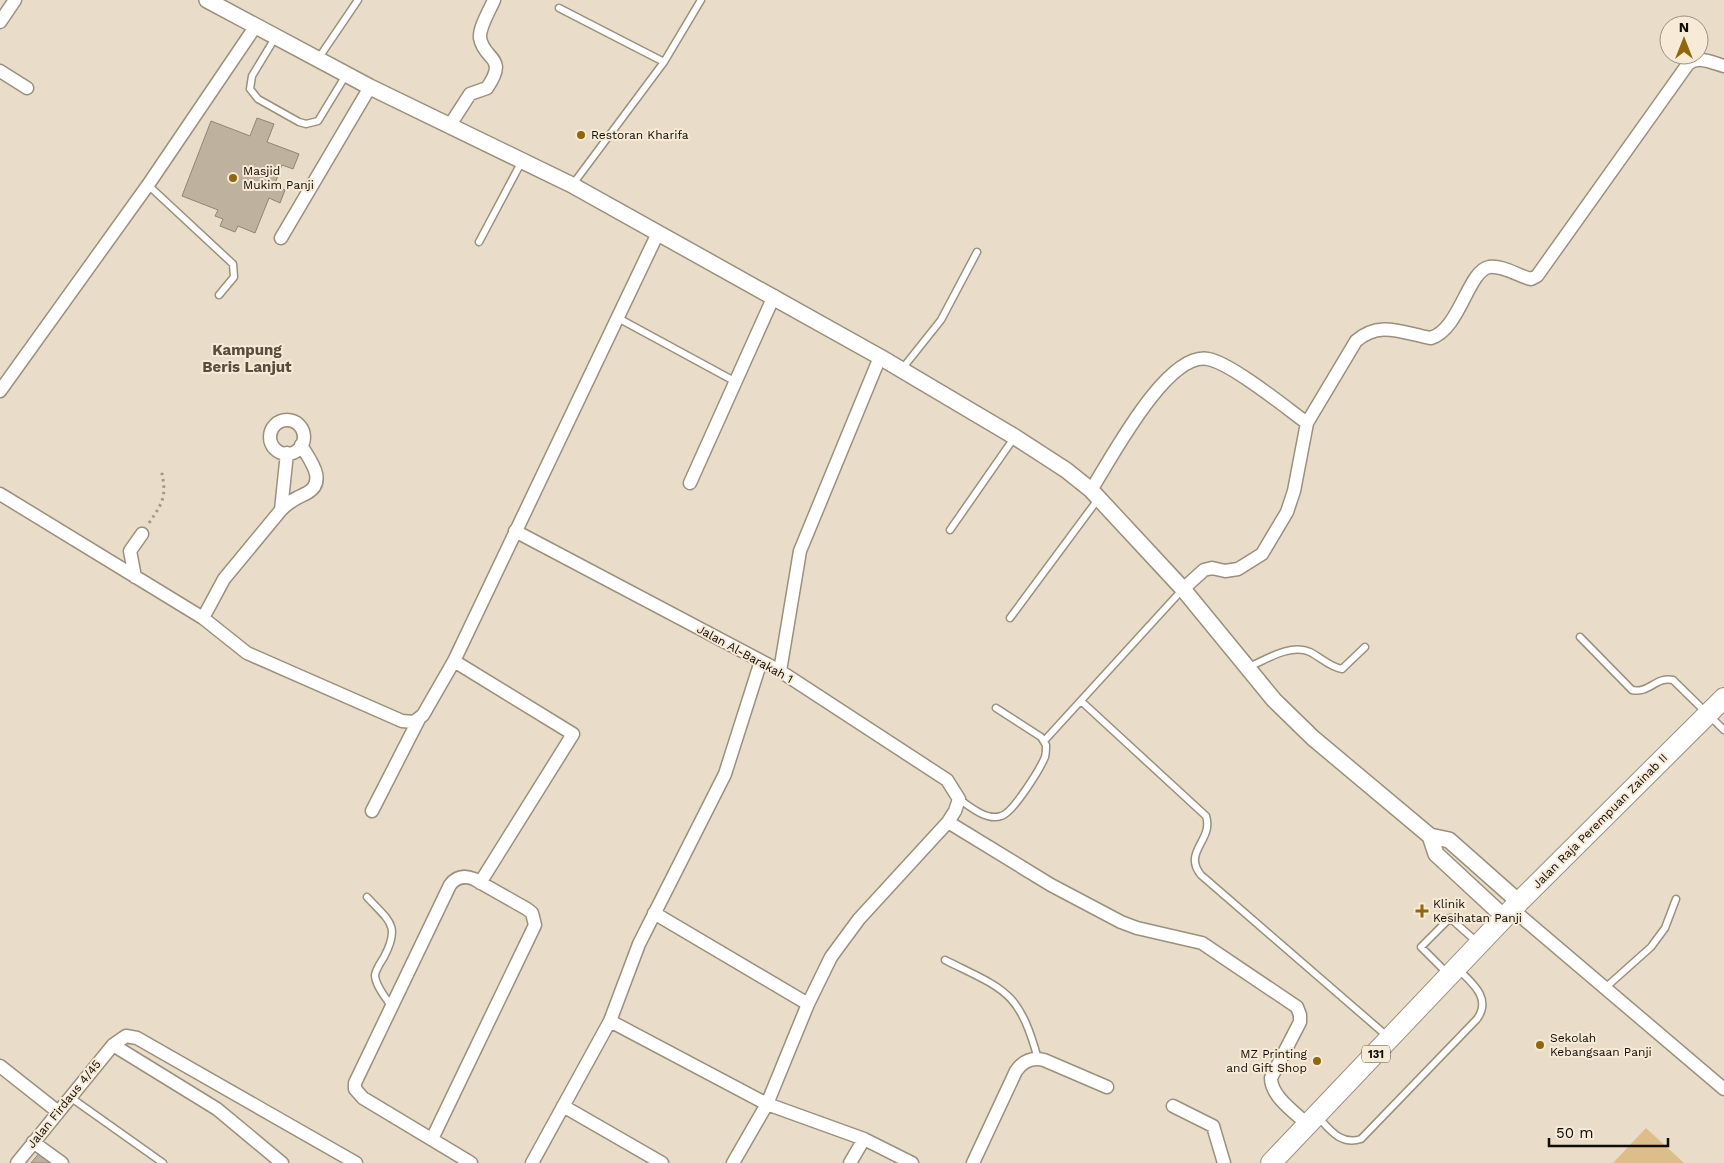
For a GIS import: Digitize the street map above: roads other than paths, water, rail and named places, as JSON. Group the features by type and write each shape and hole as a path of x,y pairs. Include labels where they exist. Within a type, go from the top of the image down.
{"main road":[{"name":"Jalan Raja Perempuan Zainab II","path":"1271,1163 1313,1121 1511,909 1724,698"}],"street":[{"path":"0,22 15,0"},
{"path":"450,125 470,94 487,88 495,72 494,60 482,43 480,35 494,0"},
{"path":"216,2 275,38 370,87 572,185 774,296 902,369 1066,470 1095,494 1183,589 1274,700 1313,738 1430,836 1449,840 1511,909"},
{"path":"0,391 148,185 255,27"},
{"path":"1183,589 1204,570 1212,568 1225,571 1238,569 1262,554 1289,505 1307,423 1356,341 1366,332 1382,328 1431,338 1439,336 1449,325 1483,270 1495,267 1531,279 1537,276 1688,64 1692,61 1701,60 1724,66"},
{"path":"0,71 27,88"},
{"path":"280,238 370,87"},
{"path":"372,812 419,719 454,661 658,233"},
{"path":"690,483 774,296"},
{"path":"780,671 800,551 880,357"},
{"path":"1095,494 1155,390 1188,361 1200,358 1210,359 1228,367 1307,423"},
{"path":"292,421 300,427 304,436 301,445 296,451 287,454 278,451 271,444 270,434 278,422 292,421"},
{"path":"203,618 224,579 281,510 289,501 313,489 316,484 316,471 301,445"},
{"path":"281,510 287,454"},
{"path":"0,494 203,618 246,653 402,722 414,722 419,719"},
{"name":"Jalan Al-Barakah 1","path":"515,531 780,671 947,780 959,799"},
{"path":"135,577 130,551 142,534"},
{"path":"454,661 573,734 480,882"},
{"path":"532,1163 610,1020 639,944 725,774 761,661"},
{"path":"733,1163 767,1104 808,1004 831,957 859,919 948,822 955,812 959,799"},
{"path":"948,822 1051,885 1121,922 1137,928 1202,943 1296,1007 1300,1015 1300,1022 1271,1078 1271,1083 1274,1092 1313,1121"},
{"path":"1430,836 1436,854 1511,909 1724,1089"},
{"path":"432,1140 535,925 532,913 527,909 480,882 464,876 453,881 450,886 356,1077 355,1089 363,1098 432,1140 471,1163"},
{"path":"654,913 808,1004"},
{"path":"610,1020 767,1104 864,1139 912,1163"},
{"path":"282,1163 217,1110 113,1045 126,1036 137,1038 356,1163"},
{"name":"Jalan Firdaus 4/45","path":"17,1163 57,1111 113,1045"},
{"path":"972,1163 1016,1071 1025,1062 1038,1059 1106,1087"},
{"path":"0,1066 57,1111"},
{"path":"563,1106 662,1163"},
{"path":"1173,1106 1213,1126 1224,1163"},
{"path":"850,1163 864,1139"},
{"path":"33,1142 62,1163"}],"lane":[{"path":"318,60 358,0"},
{"path":"572,185 664,62 701,0"},
{"path":"559,8 664,62"},
{"path":"275,38 252,76 250,89 258,99 300,122 306,124 318,121 346,75"},
{"path":"480,242 522,160"},
{"path":"148,185 233,264 234,276 219,295"},
{"path":"902,369 941,320 977,252"},
{"path":"618,318 736,382"},
{"path":"950,530 1015,437"},
{"path":"1010,618 1095,494"},
{"path":"1044,741 1183,589"},
{"path":"1580,637 1632,690 1645,691 1660,680 1673,680 1724,730"},
{"path":"1248,668 1282,653 1295,650 1307,651 1342,669 1365,647"},
{"path":"1081,701 1206,816 1207,835 1194,856 1197,869 1201,875 1390,1039"},
{"path":"959,799 975,811 995,817 1003,816 1013,807 1045,757 1046,745 1044,741 996,708"},
{"path":"368,897 390,923 393,933 392,940 375,975 391,1006"},
{"path":"1605,988 1652,947 1665,928 1676,899"},
{"path":"1313,1121 1340,1139 1354,1141 1361,1139 1477,1019 1483,1007 1481,995 1421,947 1450,918 1479,944"},
{"path":"945,960 1003,989 1016,1003 1030,1029 1038,1059"},
{"path":"70,1096 163,1163"}],"place":[{"name":"Restoran Kharifa","path":"581,135"},
{"name":"Masjid Mukim Panji","path":"233,178"},
{"name":"Klinik Kesihatan Panji","path":"1422,911"},
{"name":"Sekolah Kebangsaan Panji","path":"1540,1045"},
{"name":"MZ Printing and Gift Shop","path":"1317,1061"}],"district":[{"name":"Kampung Beris Lanjut","path":"247,358"}]}
